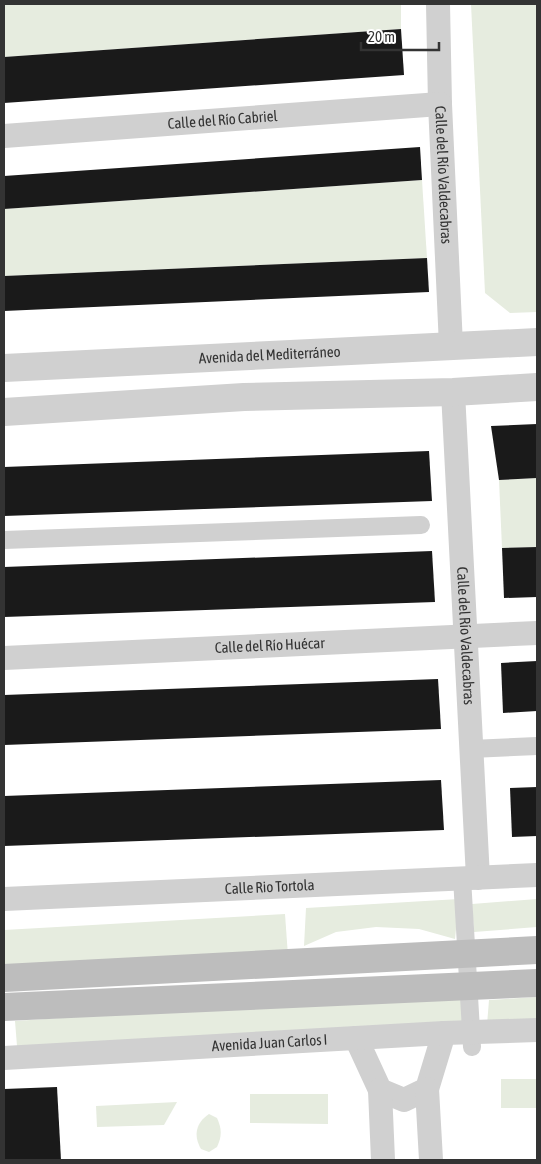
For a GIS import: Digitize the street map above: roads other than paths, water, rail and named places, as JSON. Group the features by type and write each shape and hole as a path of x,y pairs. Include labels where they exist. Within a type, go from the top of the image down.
{"main road":[{"path":"4,978 537,950"},
{"path":"4,1006 537,983"}],"street":[{"name":"Calle del Río Valdecabras","path":"438,4 440,104 451,346"},
{"name":"Calle del Río Cabriel","path":"4,136 440,104"},
{"name":"Avenida del Mediterráneo","path":"4,368 537,342"},
{"path":"4,412 244,397 454,392 537,387"},
{"name":"Calle del Río Valdecabras","path":"454,392 472,749 470,878"},
{"path":"4,540 421,525"},
{"name":"Calle del Río Huécar","path":"4,658 537,633"},
{"path":"472,749 537,746"},
{"name":"Calle Rio Tortola","path":"4,899 537,875"},
{"path":"470,878 467,954 472,1039"},
{"name":"Avenida Juan Carlos I","path":"4,1058 444,1033 472,1039 537,1030"},
{"path":"431,1160 427,1089 444,1033"},
{"path":"356,1038 380,1090 383,1160"},
{"path":"380,1090 404,1100 427,1089"}]}
